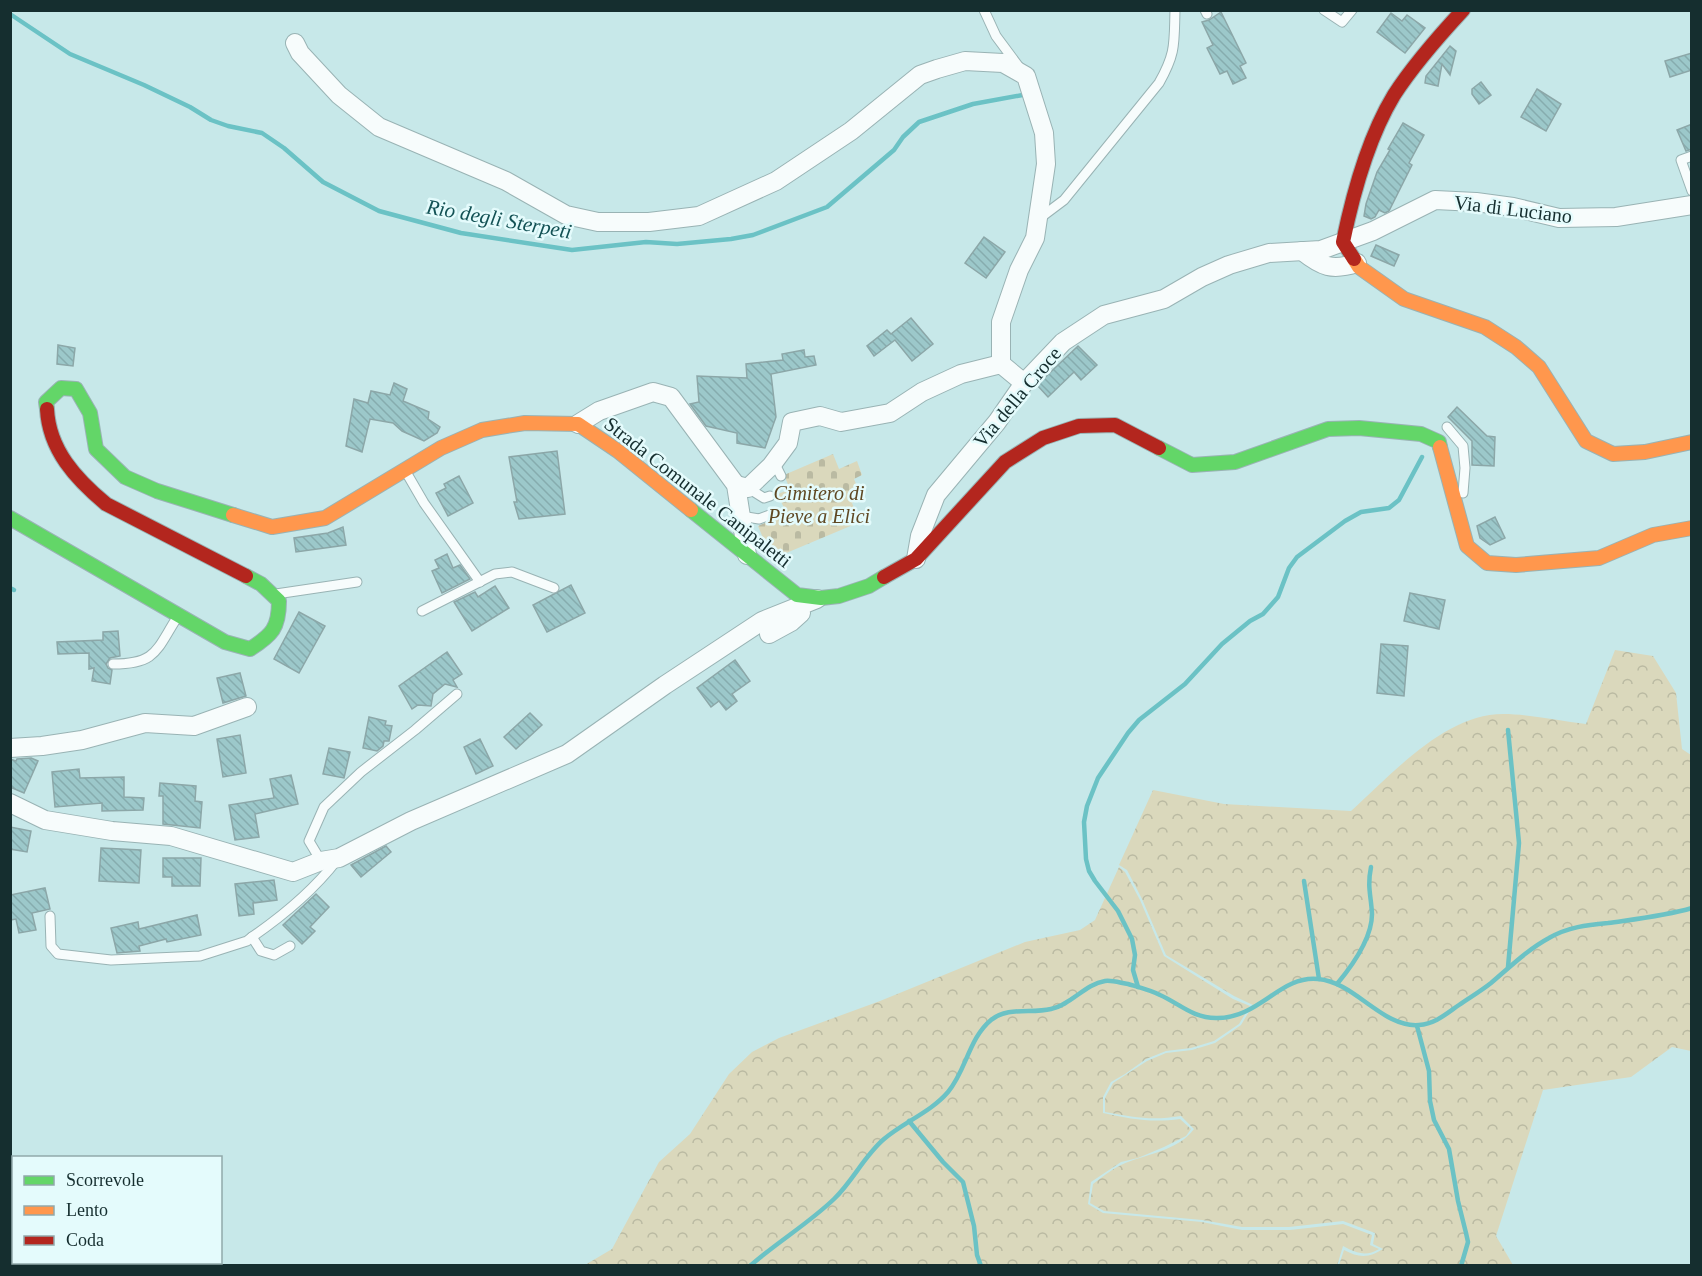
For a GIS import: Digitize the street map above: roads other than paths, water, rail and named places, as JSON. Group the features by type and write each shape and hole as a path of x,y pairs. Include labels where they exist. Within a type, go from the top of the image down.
{"street":[{"path":"1462,10 1425,51 1393,97 1371,144 1352,200 1343,242 1359,267 1404,299 1485,327 1516,347 1539,367 1586,441 1612,454 1645,452 1692,442"},
{"path":"295,43 300,53 339,95 379,127 506,181 566,215 598,222 649,222 699,216 776,181 851,131 920,75 965,61 1003,63 1026,76 1044,133 1046,164 1035,238 1019,270 1001,322 1001,364"},
{"name":"Via di Luciano","path":"1343,242 1373,231 1435,201 1476,202 1513,207 1558,218 1616,217 1692,205"},
{"name":"Via della Croce","path":"916,559 920,536 936,495 997,422 1024,383 1063,342 1104,315 1164,299 1202,277 1229,265 1269,253 1321,250 1343,242"},
{"path":"1302,251 1317,263 1339,269 1357,263"},
{"path":"1001,364 1024,383"},
{"path":"742,486 777,469 788,443 792,422 820,416 841,422 890,413 922,392 961,374 1001,364"},
{"name":"Strada Comunale Canipaletti","path":"271,594 261,584 106,504 86,488 61,457 49,429 46,402 61,388 76,389 90,413 96,449 125,477 158,491 272,527 325,518 441,448 482,430 525,423 578,424 618,451 797,595 821,597 839,596 869,586 916,559 1005,462 1043,438 1079,426 1115,425 1192,465 1235,462 1328,429 1359,428 1421,434 1439,442 1467,546 1487,563 1516,565 1599,558 1653,535 1692,528"},
{"path":"578,424 599,411 653,392 671,397 742,486 741,516 747,555"},
{"path":"10,518 178,615 216,642 225,642 250,649 270,636 280,619 279,601 271,594"},
{"path":"769,634 814,606 821,597"},
{"path":"10,803 45,820 112,831 171,836 293,872 321,861 339,858 411,821 567,754 762,621 821,597"},
{"path":"10,748 82,741 145,723 194,726 247,707"}],"lane":[{"path":"984,10 996,36 1026,76"},
{"path":"1038,220 1071,193 1159,83 1171,63 1174,50 1175,10"},
{"path":"1324,10 1342,22 1352,10"},
{"path":"1692,156 1681,160 1692,191"},
{"path":"1447,427 1463,446 1465,468 1460,518"},
{"path":"405,470 424,503 480,582"},
{"path":"742,486 764,498 770,496"},
{"path":"741,516 759,519 776,513"},
{"path":"422,611 495,574 512,572 554,588"},
{"path":"271,594 357,582"},
{"path":"113,664 136,664 152,656 178,615"},
{"path":"321,861 309,841 324,807 361,772 457,694"},
{"path":"50,916 51,946 58,954 111,960 200,957 247,941 290,911 339,858"},
{"path":"252,938 261,951 274,955 290,946"}],"waterway":[{"name":"Rio degli Sterpeti","path":"10,14 70,54 144,85 211,120 262,133 284,148 323,182 379,211 461,233 572,250 646,242 677,244 753,235 827,207 894,150 903,137 919,122 973,104 1028,94"},
{"path":"1138,987 1133,970 1135,955 1132,939 1118,911 1089,871 1086,859 1084,822 1087,806 1098,778 1139,720 1185,684 1222,644 1250,621 1263,614 1278,597 1289,568 1297,557 1345,521 1361,512 1389,508 1399,500 1422,457"},
{"path":"10,588 14,590"},
{"path":"1508,730 1519,843 1508,967"},
{"path":"1337,984 1355,961 1369,933 1372,914 1369,886 1371,867"},
{"path":"1304,881 1319,979"},
{"path":"750,1266 834,1199 884,1139 941,1099 954,1084 972,1045 984,1027 991,1020 1005,1013 1058,1007 1091,986 1114,981 1152,992 1200,1016 1216,1018 1245,1012 1292,984 1318,979 1344,988 1393,1020 1419,1025 1440,1018 1491,983 1526,953 1556,934 1578,927 1650,917 1692,908"},
{"path":"1417,1026 1429,1071 1430,1101 1434,1120 1449,1149 1468,1242 1461,1266"},
{"path":"909,1121 963,1182 981,1266"}],"park label":[{"name":"Cimitero di Pieve a Elici","path":"819,504"}]}
